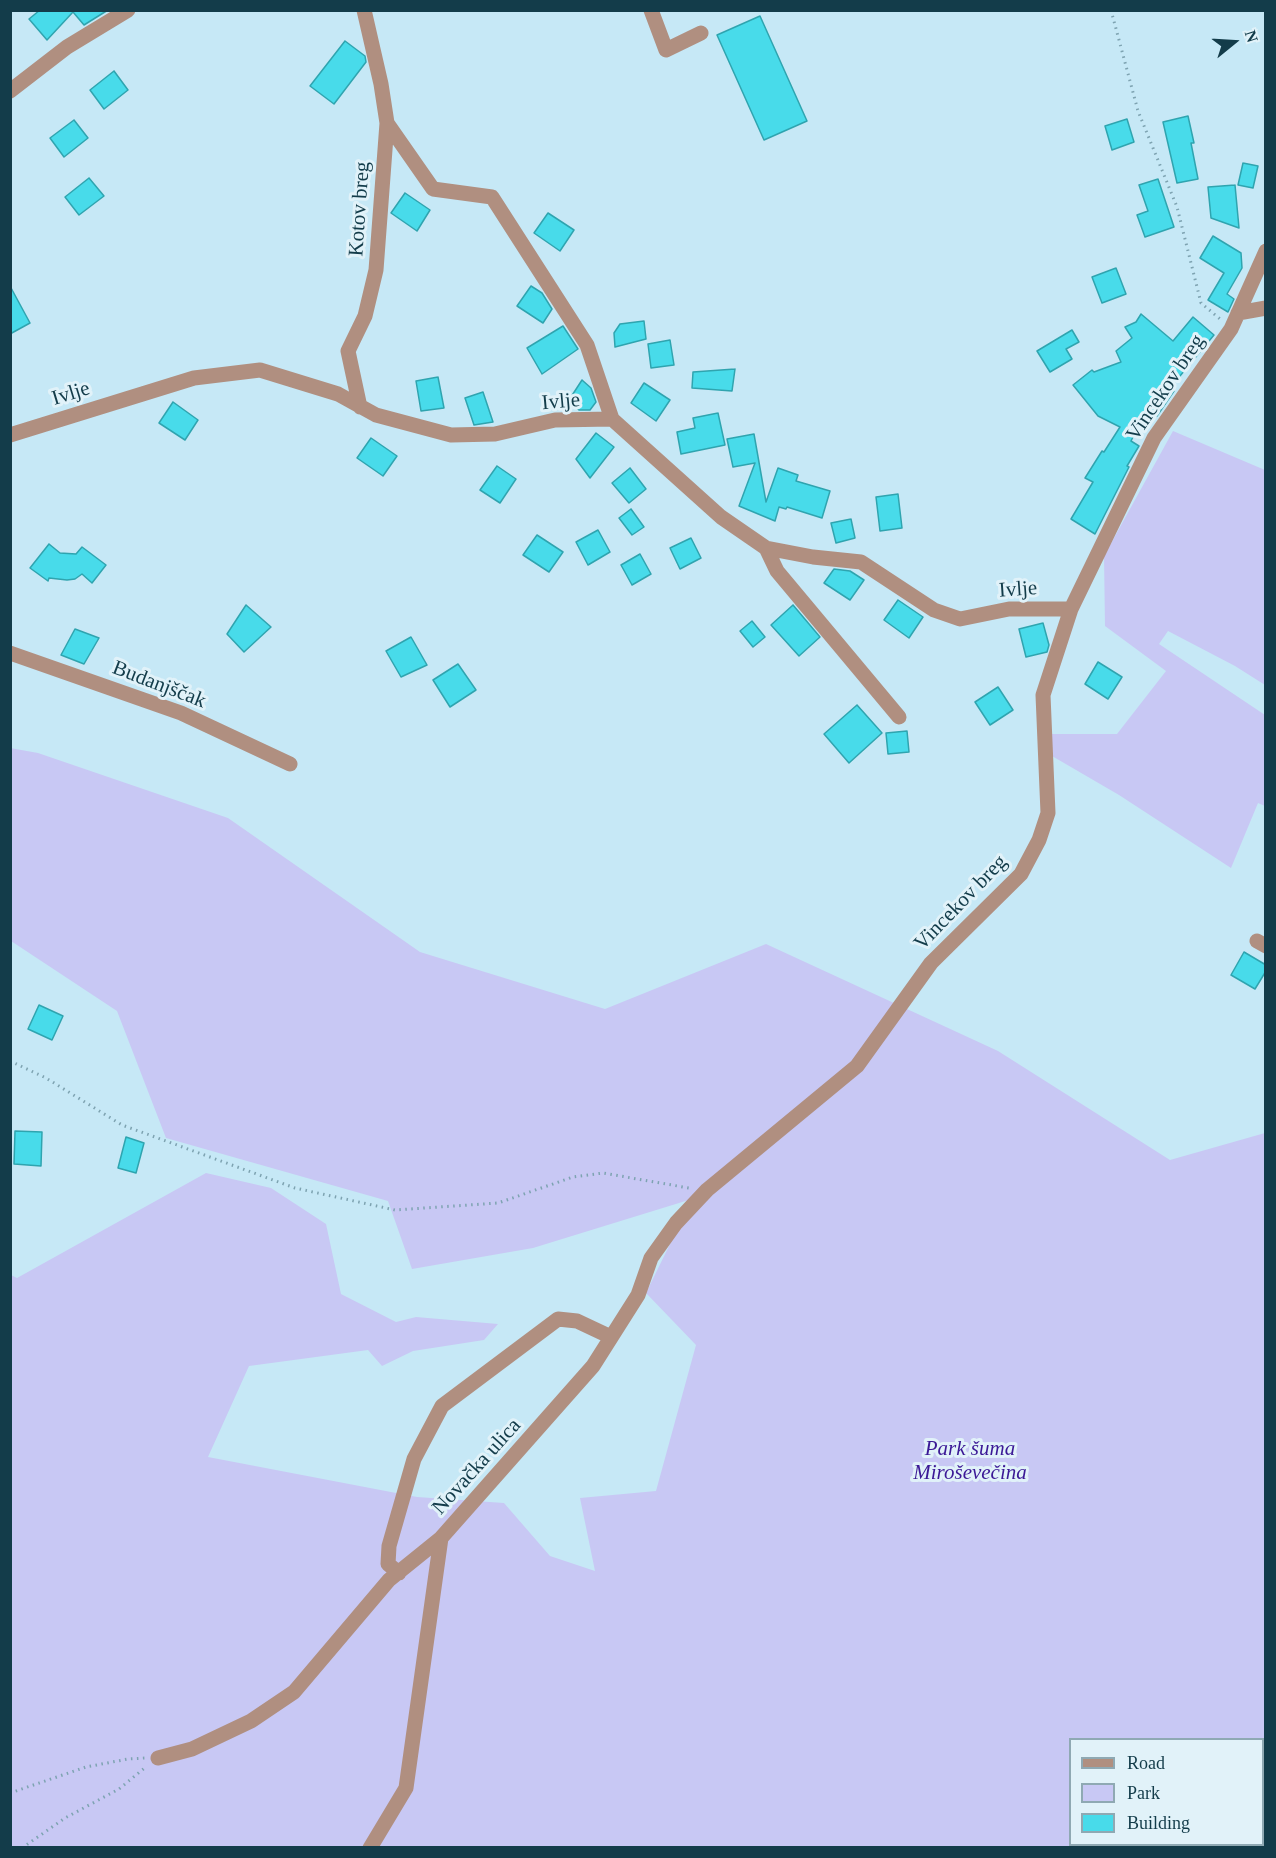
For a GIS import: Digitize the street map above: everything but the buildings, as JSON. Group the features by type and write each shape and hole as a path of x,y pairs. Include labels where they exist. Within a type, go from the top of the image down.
{"street":[{"path":"10,91 67,47 128,10"},
{"name":"Kotov breg","path":"360,407 348,351 365,316 376,270 387,123 381,84 364,10"},
{"path":"651,10 666,50 701,33"},
{"path":"387,123 433,189 492,197 587,345 612,419"},
{"name":"Vincekov breg","path":"707,1191 856,1066 931,963 1021,874 1039,840 1048,813 1043,695 1071,609 1155,438 1231,329 1266,251"},
{"path":"1238,313 1266,308"},
{"name":"Ivlje","path":"10,435 194,378 260,370 338,394 376,416 451,435 495,434 555,420 612,419 721,517 766,548 813,557 861,562 934,610 960,619 1009,609 1071,609"},
{"path":"766,548 777,572 899,717"},
{"name":"Budanjščak","path":"10,653 181,713 290,764"},
{"name":"Novačka ulica","path":"370,1848 406,1788 441,1538 593,1366 638,1295 651,1258 676,1223 707,1191"},
{"path":"399,1573 388,1564 389,1546 414,1459 442,1406 558,1319 577,1321 611,1337"},
{"path":"158,1758 192,1749 251,1721 294,1692 389,1580 441,1538"}],"path":[{"path":"1111,10 1138,111 1177,207 1201,303 1231,329"},
{"path":"10,1061 46,1078 122,1125 295,1188 395,1210 498,1203 573,1177 603,1173 673,1187 707,1191"},
{"path":"10,1793 86,1767 128,1759 158,1758"},
{"path":"22,1848 65,1818 119,1789 158,1758"}],"green space":[{"path":"1173,431 1265,470 1265,685 1235,666 1168,631 1159,644 1265,715 1265,806 1258,803 1231,868 1119,795 1052,756 1051,734 1117,734 1166,671 1105,626 1104,556"},
{"name":"Park šuma Miroševečina","path":"10,748 38,753 228,818 420,952 605,1009 766,944 998,1051 1170,1160 1265,1133 1265,1847 11,1847 11,1275 17,1278 206,1173 271,1188 326,1224 341,1294 396,1322 416,1317 498,1324 484,1340 413,1351 382,1366 368,1350 249,1366 208,1457 417,1497 504,1503 550,1556 595,1571 580,1498 656,1491 696,1345 646,1293 692,1199 533,1248 412,1269 388,1201 166,1138 117,1011 11,941"}]}
